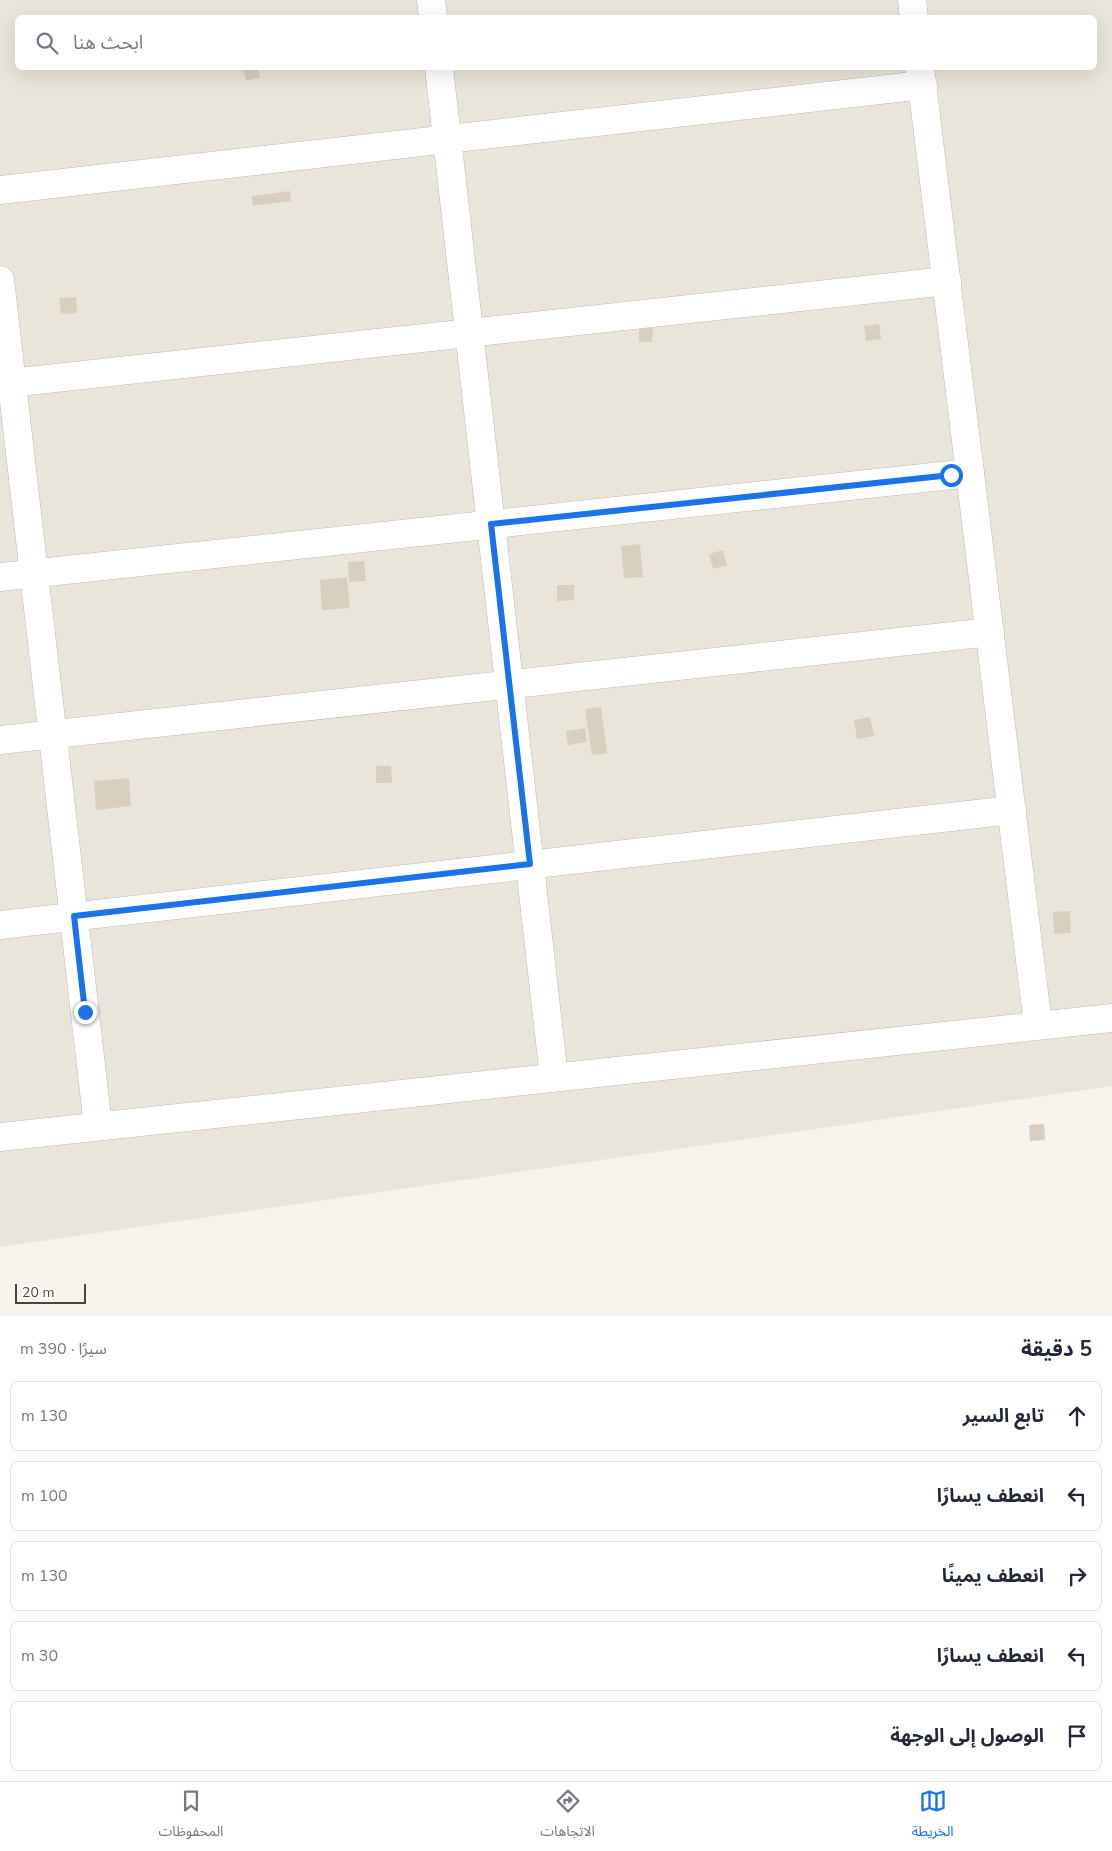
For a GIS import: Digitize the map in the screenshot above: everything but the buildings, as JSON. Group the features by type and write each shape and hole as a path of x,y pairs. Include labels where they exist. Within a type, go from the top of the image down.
{"street":[{"path":"431,0 433,15"},
{"path":"912,0 914,15"},
{"path":"439,70 554,1078"},
{"path":"0,190 447,139 922,76 1038,1025"},
{"path":"0,280 6,384 34,573 98,1126"},
{"path":"6,384 947,281"},
{"path":"0,577 970,473"},
{"path":"0,740 990,632"},
{"path":"0,925 1012,810"},
{"path":"0,1137 1112,1018"}],"shaded area":[{"path":"0,0 1112,0 1112,1086 0,1247"}],"route":[{"path":"85,1012 74,916 530,864 491,524 951,475"}]}
